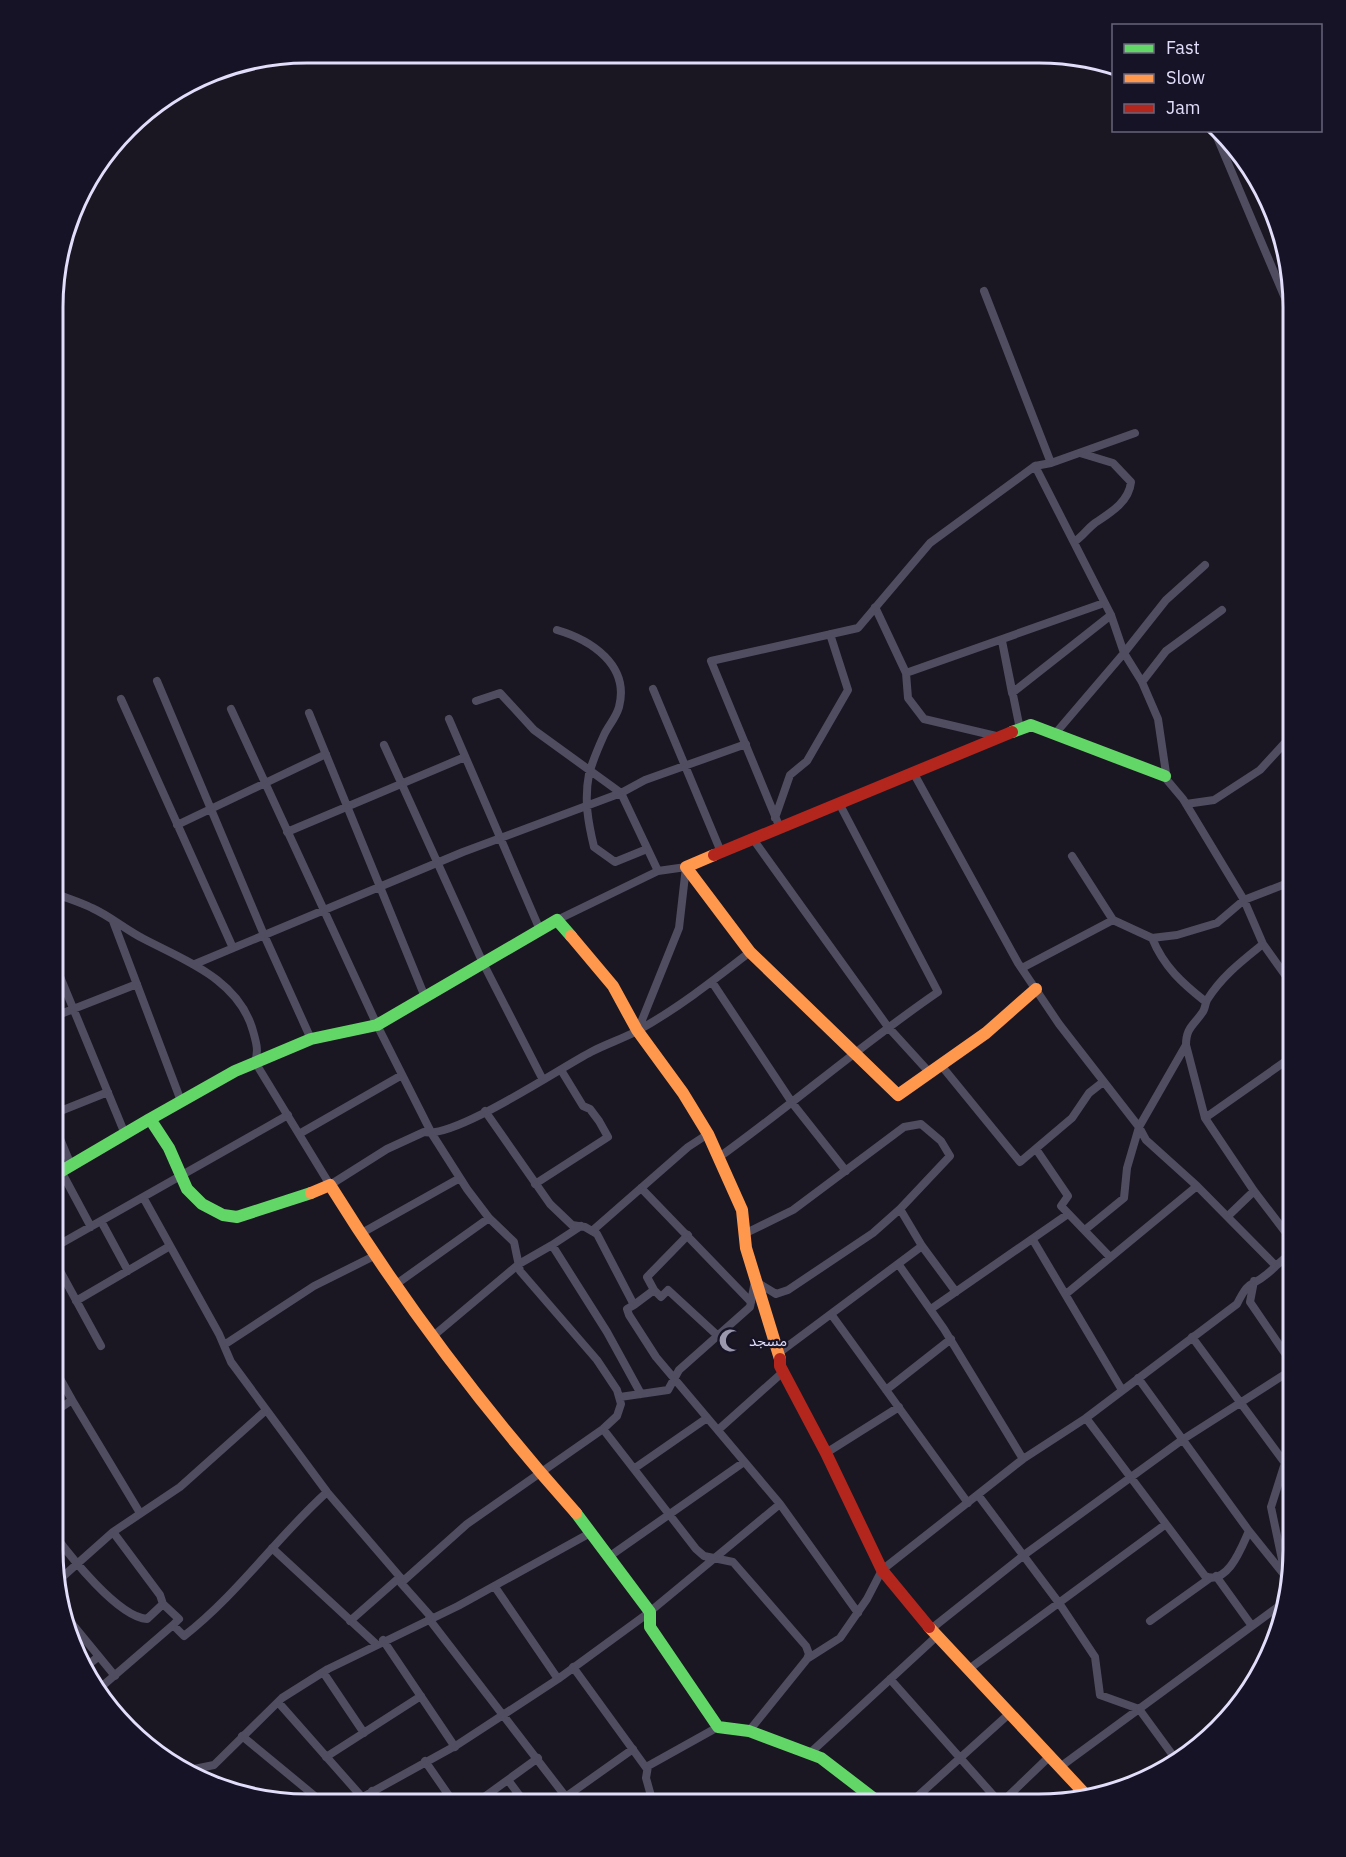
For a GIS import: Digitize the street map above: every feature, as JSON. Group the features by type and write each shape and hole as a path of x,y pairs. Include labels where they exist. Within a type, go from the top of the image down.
{"street":[{"path":"1220,143 1282,288"},
{"path":"1275,270 1280,268"},
{"path":"984,291 1051,463"},
{"path":"778,823 711,661 858,628 930,543 1035,466 1051,463 1135,433"},
{"path":"1074,542 1095,523 1107,518 1130,494 1131,482 1113,463 1080,453"},
{"path":"1035,466 1111,615 1124,653 1142,682 1158,719 1165,776 1186,804 1244,900 1263,944 1283,972"},
{"path":"1054,735 1166,600 1205,565"},
{"path":"906,674 1104,603"},
{"path":"875,607 906,674 908,698 924,719 966,731 999,736"},
{"path":"1142,682 1166,651 1222,610"},
{"path":"1002,641 1012,693 1111,615"},
{"path":"557,630 590,643 606,656 615,670 621,687 619,707 604,735 590,772 586,815 594,847 615,862 647,849"},
{"path":"778,823 790,775 807,761 848,690 830,634"},
{"path":"1002,641 1020,729"},
{"path":"157,681 264,935 311,1039"},
{"path":"653,689 721,852"},
{"path":"476,701 500,693 534,730 621,793 658,871"},
{"path":"121,699 233,948"},
{"path":"231,709 377,1025 432,1134 489,1218 514,1242 520,1271 597,1360 620,1396 621,1404 617,1416 603,1429 467,1524 350,1621"},
{"path":"309,713 425,997"},
{"path":"449,719 540,930"},
{"path":"63,1170 181,1101 255,1062 311,1039 377,1025 557,920 658,871 686,867 753,839 778,823 839,803 999,736 1031,725 1165,776"},
{"path":"195,964 500,837 621,793 645,780 746,744"},
{"path":"384,745 483,963 543,1080"},
{"path":"1186,804 1214,800 1260,770 1283,745"},
{"path":"177,825 326,754"},
{"path":"288,832 465,757"},
{"path":"912,772 1022,968 1103,1083 1139,1127 1146,1140 1228,1216 1274,1264"},
{"path":"718,1158 793,1104 888,1027 938,993 839,803"},
{"path":"753,839 888,1027 934,1068 1020,1162 1072,1118 1089,1093 1103,1083"},
{"path":"1072,856 1113,920 1152,938 1177,935 1217,924 1244,900 1283,885"},
{"path":"686,867 750,952 898,1095 986,1033 1036,989"},
{"path":"637,1030 679,928 686,867"},
{"path":"63,896 93,908 195,964 220,982 242,1006 250,1023 258,1052 255,1062 374,1256 432,1337 540,1473 610,1556 650,1611 650,1628 718,1727"},
{"path":"557,920 614,986 637,1030 683,1093 708,1134 742,1210 744,1234 755,1281 780,1352 780,1366 826,1453 882,1570 934,1632 1082,1790"},
{"path":"1022,968 1113,920"},
{"path":"113,921 181,1101"},
{"path":"1152,938 1160,958 1177,979 1206,1002"},
{"path":"1263,944 1229,971 1206,1002 1203,1012 1185,1033 1205,1118 1254,1191 1283,1229"},
{"path":"150,1119 183,1176 187,1189 202,1204 223,1215 237,1217 288,1202 330,1185 387,1149 424,1132 432,1134 453,1128 637,1030 712,982 750,952"},
{"path":"712,982 793,1104 846,1170"},
{"path":"63,984 125,1134"},
{"path":"63,1013 137,984"},
{"path":"1086,1229 1124,1198 1127,1168 1139,1127 1186,1045"},
{"path":"1205,1118 1283,1063"},
{"path":"535,1184 608,1137 599,1121 583,1106 561,1070"},
{"path":"299,1134 402,1075"},
{"path":"63,1110 108,1092"},
{"path":"485,1111 524,1163 535,1184 550,1204 572,1225 597,1234 634,1305"},
{"path":"63,1242 288,1115"},
{"path":"744,1234 793,1210 904,1127 921,1124 941,1141 951,1156 900,1209 873,1233 788,1290 776,1294 755,1281"},
{"path":"592,1231 640,1188 708,1134"},
{"path":"1036,1149 1068,1196 1061,1206 1086,1229 1110,1257"},
{"path":"63,1173 91,1227"},
{"path":"360,1234 460,1178"},
{"path":"1066,1294 1197,1186"},
{"path":"640,1188 751,1302"},
{"path":"1228,1216 1254,1191"},
{"path":"142,1197 224,1345 231,1362 265,1411 327,1492 431,1618 564,1794"},
{"path":"900,1209 922,1246 956,1292"},
{"path":"931,1309 1068,1214"},
{"path":"395,1285 489,1218"},
{"path":"101,1221 128,1271"},
{"path":"432,1337 519,1264 581,1227"},
{"path":"688,1235 647,1277 661,1297 668,1290 718,1336"},
{"path":"1033,1240 1122,1390"},
{"path":"552,1245 607,1332 641,1394"},
{"path":"76,1301 170,1246"},
{"path":"780,1352 922,1246"},
{"path":"224,1345 314,1286 374,1256"},
{"path":"749,1731 807,1659 840,1638 858,1613 882,1570 1023,1459 1086,1418 1237,1304 1247,1284 1267,1274 1274,1264 1283,1259"},
{"path":"899,1265 951,1339 1023,1459"},
{"path":"63,1277 101,1346"},
{"path":"620,1396 668,1390 679,1370 750,1307 755,1281"},
{"path":"1254,1281 1250,1302 1283,1352"},
{"path":"654,1290 627,1309 629,1315 656,1357 780,1504 858,1613"},
{"path":"831,1314 968,1503"},
{"path":"1192,1337 1283,1460"},
{"path":"886,1390 951,1339"},
{"path":"718,1431 783,1372"},
{"path":"809,1754 890,1679 934,1632 1024,1555 1182,1440 1283,1374"},
{"path":"1138,1378 1249,1531 1282,1569"},
{"path":"63,1384 140,1513"},
{"path":"63,1406 72,1400"},
{"path":"826,1453 898,1407"},
{"path":"65,1575 113,1532 180,1487 265,1411"},
{"path":"634,1468 707,1418"},
{"path":"1086,1418 1205,1576 1213,1577 1252,1626"},
{"path":"603,1429 696,1549 704,1556 732,1562 806,1646 809,1654 807,1659"},
{"path":"610,1556 744,1462"},
{"path":"1282,1563 1271,1507 1283,1469"},
{"path":"173,1625 184,1636 197,1626 327,1492"},
{"path":"978,1495 1059,1602 1095,1657 1100,1695 1139,1709 1172,1755"},
{"path":"365,1794 455,1747 558,1678 650,1611 780,1504"},
{"path":"969,1669 1166,1524"},
{"path":"1150,1621 1232,1566 1249,1531"},
{"path":"104,1685 179,1618 163,1604 160,1595 113,1532"},
{"path":"201,1769 214,1765 278,1702 323,1672 379,1642 495,1587 592,1532"},
{"path":"63,1547 104,1593 143,1619 147,1619 163,1604"},
{"path":"272,1548 350,1621 379,1642 421,1696 455,1747"},
{"path":"495,1587 558,1678"},
{"path":"1060,1767 1276,1608"},
{"path":"77,1630 115,1676"},
{"path":"91,1663 98,1657"},
{"path":"573,1667 647,1769 650,1794"},
{"path":"323,1672 364,1733"},
{"path":"890,1679 991,1794"},
{"path":"326,1757 421,1696"},
{"path":"278,1702 359,1794"},
{"path":"920,1794 1010,1713"},
{"path":"647,1769 648,1766 718,1727 749,1731 821,1758 868,1794"},
{"path":"242,1736 311,1794"},
{"path":"570,1794 633,1749"},
{"path":"1010,1794 1050,1756"},
{"path":"489,1794 538,1758"},
{"path":"425,1761 448,1794"},
{"path":"508,1780 518,1794"}],"traffic: fast":[{"path":"1012,732 1031,725 1165,776"},
{"path":"150,1119 235,1071 311,1039 377,1025 557,920 571,936"},
{"path":"63,1170 150,1119 169,1148 187,1189 202,1204 223,1215 237,1217 311,1193"},
{"path":"576,1513 650,1612 650,1627 718,1727 749,1731 821,1758 868,1794"}],"traffic: slow":[{"path":"714,855 686,867 750,952 898,1095 986,1033 1036,989"},
{"path":"571,936 613,986 637,1030 683,1093 708,1134 742,1210 746,1248 780,1359"},
{"path":"311,1193 330,1185 415,1313 509,1435 576,1513"},
{"path":"929,1627 1081,1790"}],"traffic: jam":[{"path":"714,855 1012,732"},
{"path":"780,1359 780,1366 826,1453 882,1570 929,1627"}],"place":[{"name":"مسجد","path":"731,1341"}]}
